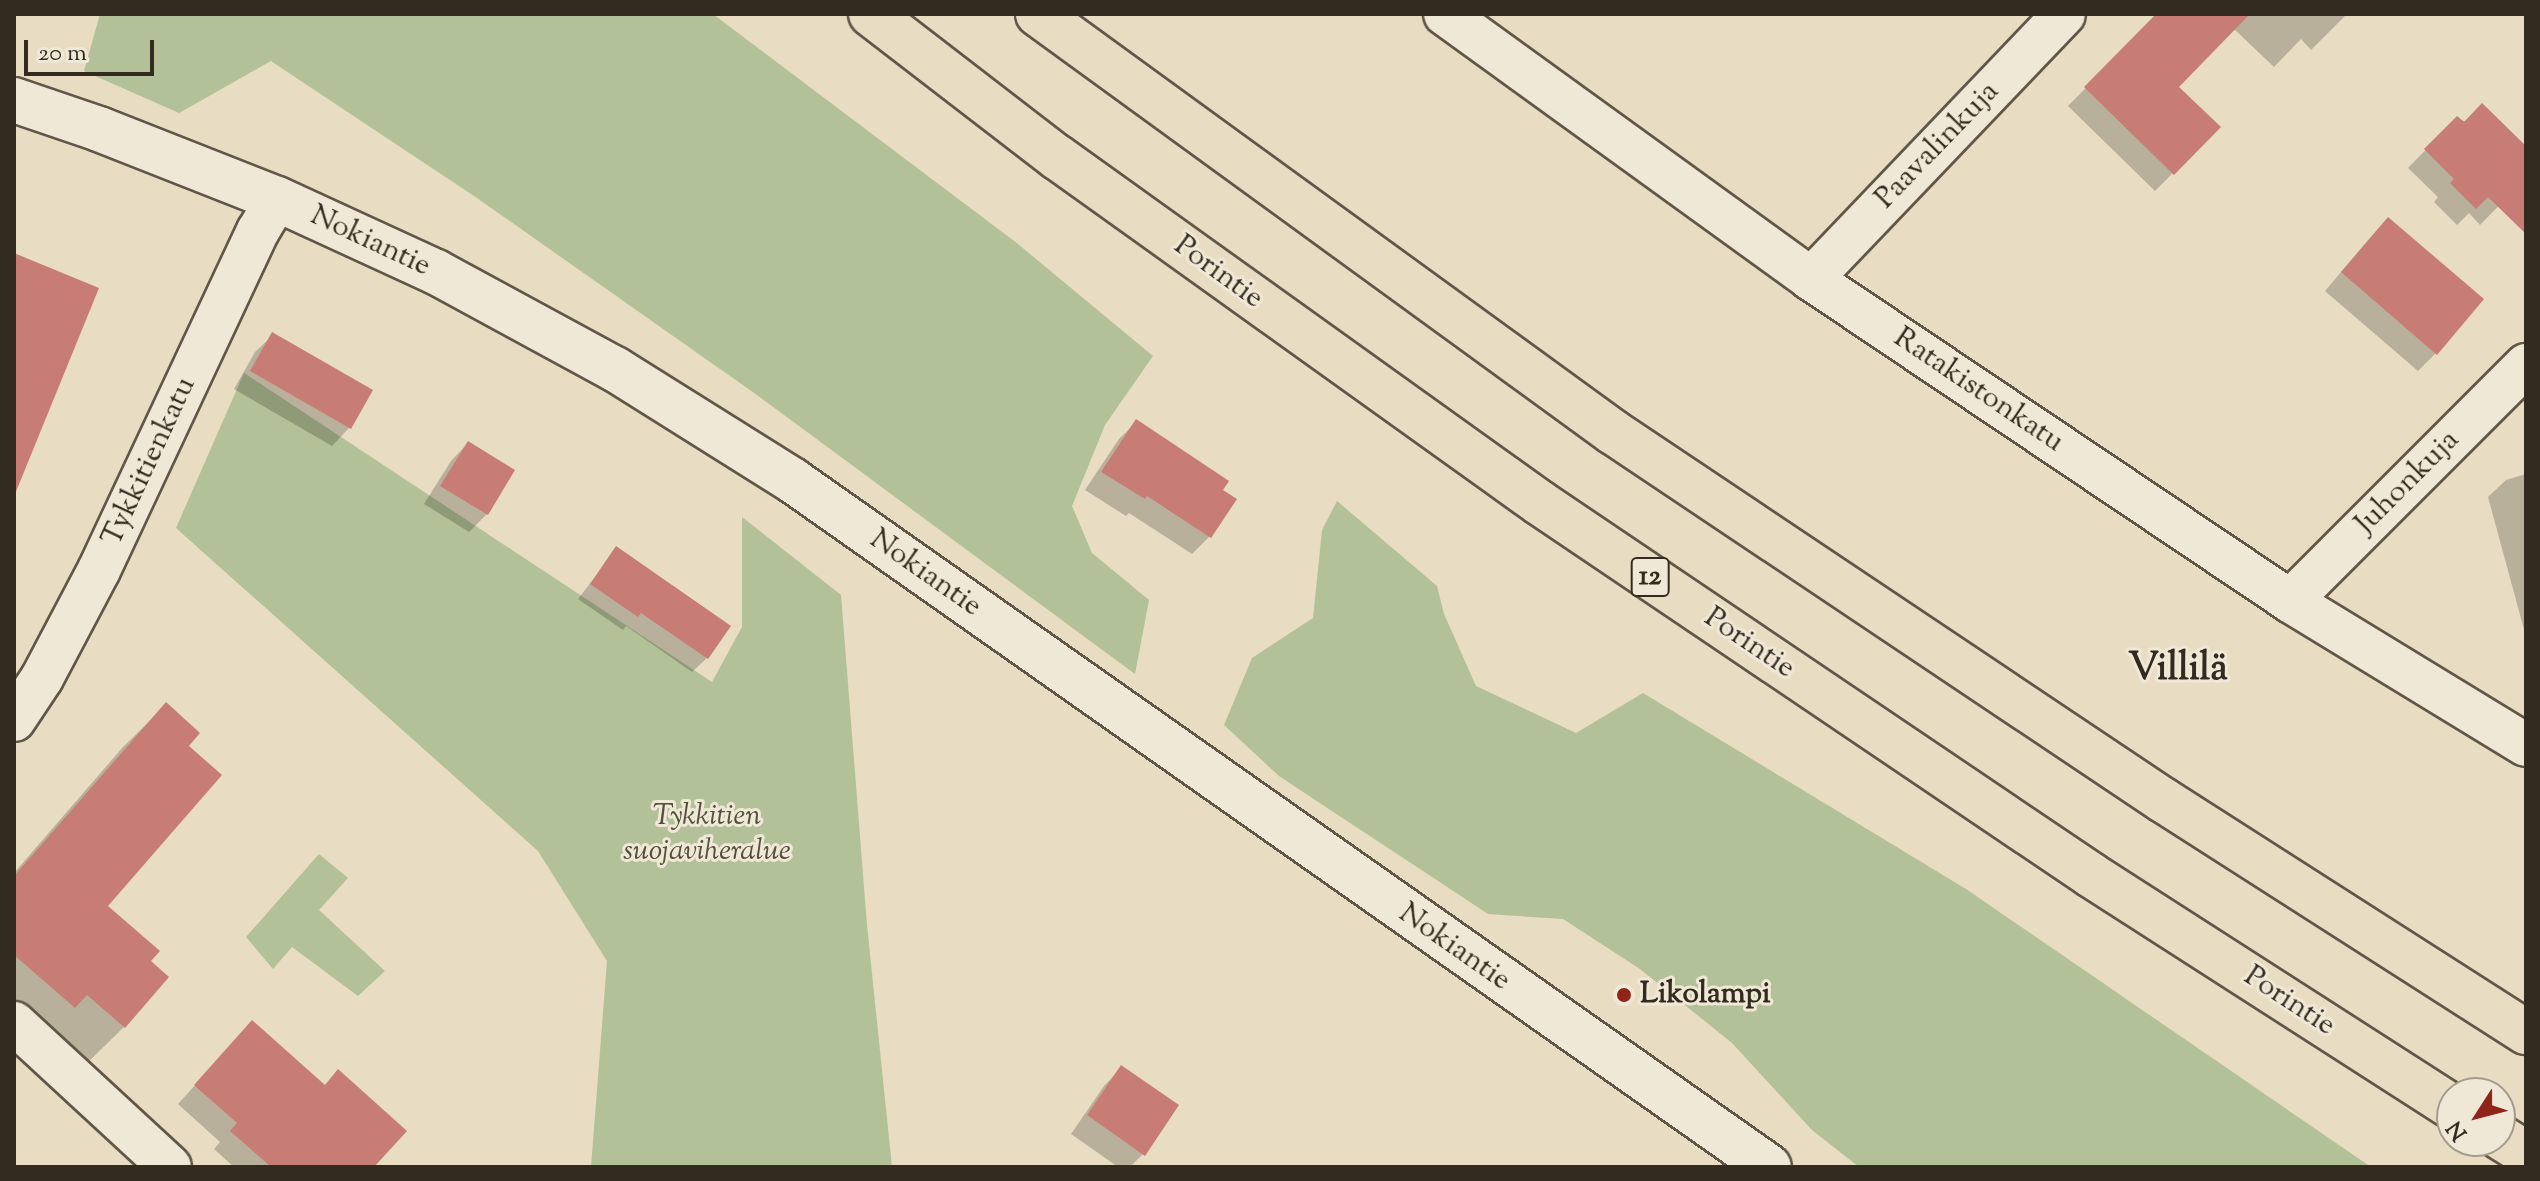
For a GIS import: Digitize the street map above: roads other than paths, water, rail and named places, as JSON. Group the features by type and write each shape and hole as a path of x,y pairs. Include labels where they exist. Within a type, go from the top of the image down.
{"highway":[{"name":"Porintie","path":"871,14 1057,157 1540,503 2091,875 2436,1097"},
{"path":"1038,14 1613,432 2150,792 2526,1032"}],"main road":[{"name":"Nokiantie","path":"14,100 99,129 277,199 436,272 601,361 792,480 1767,1166"}],"street":[{"name":"Ratakistonkatu","path":"1445,14 1811,279 2290,601 2526,745"},
{"name":"Paavalinkuja","path":"1811,279 2064,14"},
{"name":"Tykkitienkatu","path":"14,720 42,678 99,570 258,231 277,199"},
{"name":"Juhonkuja","path":"2290,601 2526,365"},
{"path":"14,1023 170,1167"}],"place":[{"name":"Likolampi","path":"1624,995"}],"district":[{"name":"Villilä","path":"2178,671"}],"park label":[{"name":"Tykkitien suojaviheralue","path":"707,834"}]}
